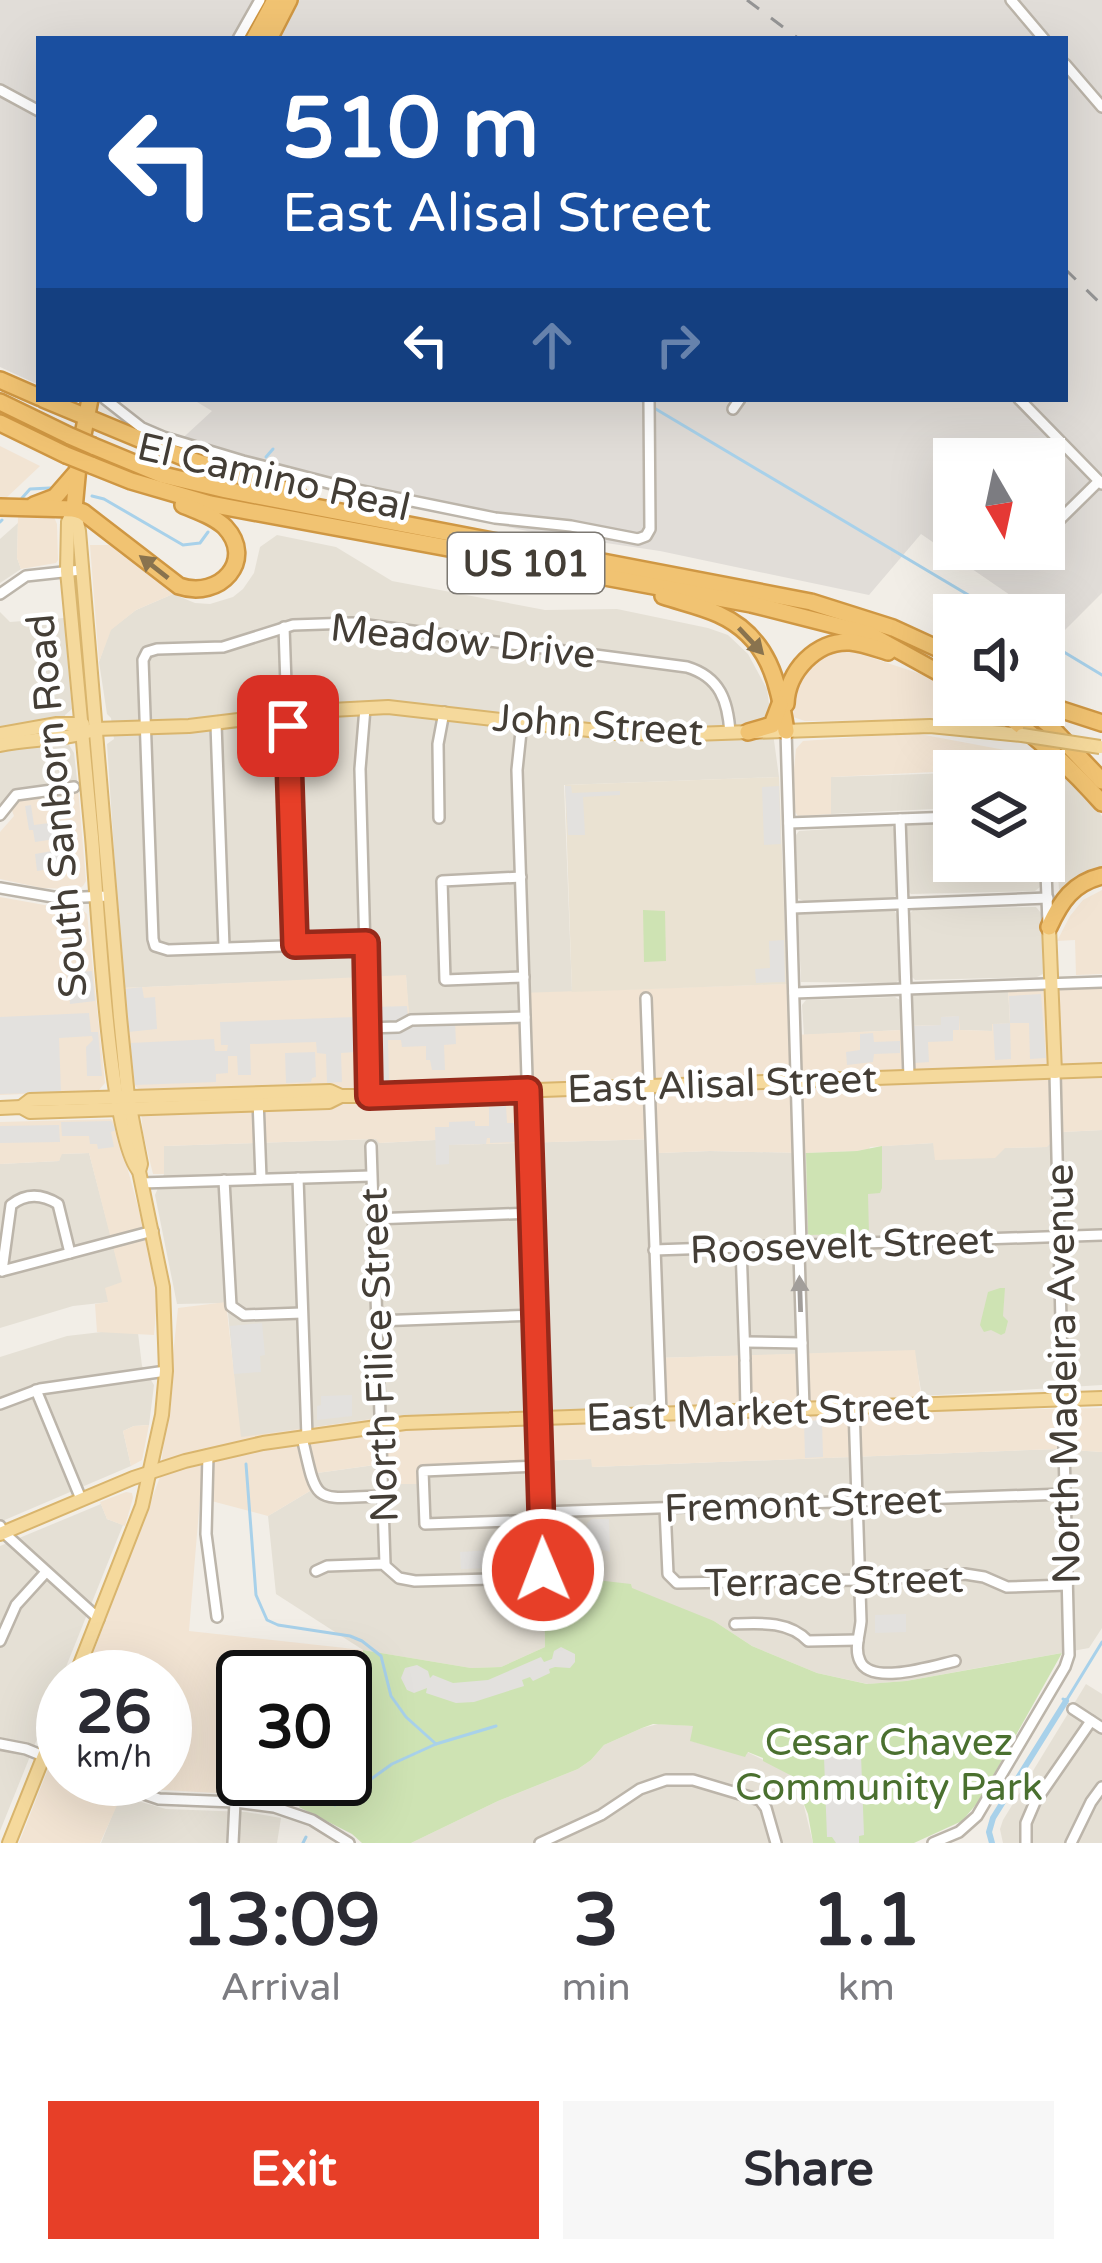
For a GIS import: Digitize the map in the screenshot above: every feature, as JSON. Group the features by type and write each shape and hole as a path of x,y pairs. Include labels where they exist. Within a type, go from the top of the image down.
{"highway":[{"path":"256,36 275,0"},
{"path":"270,36 289,0"},
{"path":"0,380 36,396"},
{"name":"El Camino Real","path":"0,402 163,475 811,602 933,646"},
{"path":"50,402 190,460 352,513"},
{"name":"South Sanborn Road","path":"74,509 84,468 90,402"},
{"name":"El Camino Real","path":"3,425 84,468 210,504 751,604 869,634 933,668"},
{"path":"23,509 56,497 84,468"},
{"path":"0,506 74,509 89,515 179,586 202,590 222,582 235,557 234,541 225,527 131,481"},
{"path":"608,578 721,615 741,628 776,675 786,731"},
{"path":"786,731 791,682 814,652 831,644 856,643 926,664"},
{"path":"748,732 773,724 780,695"},
{"path":"1065,712 1102,723"},
{"path":"1024,726 1102,803"},
{"path":"1050,726 1102,781"},
{"path":"1048,927 1067,894 1084,881 1102,876"}],"main road":[{"name":"South Sanborn Road","path":"74,509 68,522 124,1104 141,1163 163,1287 166,1371 152,1471 86,1650"},
{"name":"John Street","path":"0,734 31,727 217,724 365,708 444,712 615,733 930,726 1101,747"},
{"name":"John Street","path":"0,745 86,729"},
{"path":"1048,927 1054,1072"},
{"name":"East Alisal Street","path":"0,1108 21,1107 30,1112 258,1100 329,1091 369,1096 1102,1070"},
{"name":"East Market Street","path":"1,1531 152,1471 208,1455 263,1442 380,1426 1102,1398"},
{"path":"9,1843 36,1776"}],"street":[{"path":"240,36 260,0"},
{"path":"1011,0 1041,36"},
{"path":"1068,67 1102,107"},
{"path":"0,90 36,109"},
{"path":"109,402 142,428 163,437 285,472 495,518 638,538 650,529 649,403"},
{"path":"733,409 738,402"},
{"path":"1022,402 1101,483 1065,516"},
{"path":"0,594 26,576 74,571"},
{"name":"Meadow Drive","path":"145,728 146,653 223,646 284,627 330,623 687,667 703,673 720,689 730,733"},
{"path":"284,627 295,945"},
{"path":"365,708 360,769 369,1096"},
{"path":"439,818 438,744 444,712"},
{"path":"316,1571 327,1566 386,1564 399,1578 415,1582 530,1578 543,1567 517,763 521,722"},
{"path":"217,724 224,947"},
{"path":"145,728 153,939 158,948 366,943"},
{"path":"786,731 804,1408"},
{"path":"0,815 16,795 74,787"},
{"path":"789,823 933,818"},
{"path":"900,819 909,1077"},
{"path":"521,877 442,881 445,980 524,977"},
{"path":"1047,882 1048,927"},
{"path":"0,888 46,897 103,896"},
{"path":"792,908 1048,898"},
{"path":"794,993 1102,982"},
{"path":"646,998 661,1414"},
{"path":"366,1028 398,1028 411,1020 525,1017"},
{"name":"North Madeira Avenue","path":"933,1843 959,1832 977,1816 1065,1667 1069,1651 1054,1072"},
{"path":"258,1100 261,1179"},
{"name":"North Filice Street","path":"371,1146 386,1564"},
{"path":"140,1177 371,1176"},
{"path":"298,1178 305,1437 314,1486 319,1494 335,1498 382,1496"},
{"path":"224,1180 231,1306 249,1316 302,1313"},
{"path":"70,1253 58,1204 46,1196 20,1198 11,1205 1,1271 70,1253 153,1231"},
{"path":"373,1219 532,1213"},
{"name":"Roosevelt Street","path":"654,1250 1102,1235"},
{"path":"742,1247 746,1411"},
{"path":"376,1322 536,1315"},
{"path":"745,1342 802,1343"},
{"path":"0,1404 36,1390 166,1371"},
{"path":"36,1390 81,1499"},
{"path":"854,1407 860,1663 872,1673 955,1661"},
{"path":"208,1455 206,1534 217,1617"},
{"name":"Fremont Street","path":"540,1466 423,1471 425,1524 665,1508 1065,1494"},
{"name":"Terrace Street","path":"665,1508 668,1574 677,1583 965,1574 1007,1587 1067,1585"},
{"path":"1,1531 98,1619"},
{"path":"0,1641 4,1620 46,1572"},
{"path":"735,1624 767,1622 801,1634 808,1642 858,1640"},
{"path":"1073,1709 1102,1728"},
{"path":"1027,1843 1026,1823 1035,1802 1091,1721"},
{"path":"0,1744 36,1754"},
{"path":"540,1843 601,1815 646,1786 679,1779 760,1800 776,1843"},
{"path":"1071,1843 1102,1787"},
{"path":"233,1843 235,1806"},
{"path":"267,1806 295,1813 349,1843"}],"shaded area":[{"path":"0,0 1102,0 1102,593 1065,630 1065,594 1008,594 973,570 1065,570 1065,438 933,438 933,542 921,534 869,595 326,490 174,446 212,411 197,402 1068,402 1068,36 36,36 36,384 0,367"},
{"path":"0,446 40,466 5,499 0,497"},
{"path":"18,516 54,517 56,563 21,569"},
{"path":"18,523 21,569 0,583 0,539"},
{"path":"277,535 336,547 392,581 545,610 617,609 728,635 748,654 767,689 779,777 564,785 572,992 520,1021 409,1025 406,976 123,988 107,744 114,739 99,662 110,630 136,610 173,594 210,604 233,597 254,573 260,547"},
{"path":"90,545 109,545 173,594 136,610 111,630 99,662"},
{"path":"0,612 10,622 64,618 72,709 65,715 78,788 10,805 0,803"},
{"path":"845,649 933,678 933,722 793,717 794,695 813,659"},
{"path":"914,733 1004,750 933,750 933,772 831,777 831,814 798,816 793,779 796,749 803,741"},
{"path":"1065,769 1102,816 1102,873 1081,876 1059,890 1058,882 1065,882"},
{"path":"933,774 933,809 831,814 830,777"},
{"path":"779,777 787,984 572,992 565,785"},
{"path":"565,786 571,786 572,793 620,791 620,795 583,797 585,835 568,835"},
{"path":"779,786 781,844 764,845 762,787"},
{"path":"78,788 83,886 42,888 0,879 0,832 14,816 10,805 21,797"},
{"path":"31,805 34,825 72,820 73,831 67,832 68,837 35,842 25,806"},
{"path":"933,823 933,882 1040,882 1040,887 1035,891 911,894 902,827"},
{"path":"891,825 897,894 893,898 806,902 797,898 799,831"},
{"path":"70,848 76,865 37,871 35,854"},
{"path":"1102,890 1102,974 1076,975 1075,940 1057,941 1083,900"},
{"path":"0,897 80,908 87,914 105,1083 98,1091 0,1095"},
{"path":"1036,907 1041,913 1043,974 912,977 907,916 914,909"},
{"path":"894,910 900,979 896,983 801,982 798,914"},
{"path":"784,940 785,982 756,983 755,969 770,968 769,941"},
{"path":"92,971 95,1001 70,1004 67,973"},
{"path":"406,975 410,1025 520,1021 520,993 787,984 792,1035 901,1030 941,1025 941,1017 959,1016 960,1030 992,1031 992,1024 1010,1023 1008,988 1102,985 1102,1130 1062,1132 1047,1147 1005,1148 995,1158 935,1160 933,1143 806,1153 659,1153 658,1139 450,1145 435,1140 379,1143 376,1139 164,1146 164,1174 153,1174 135,1086 123,988"},
{"path":"142,987 144,998 155,997 157,1029 128,1032 125,989"},
{"path":"1008,988 1010,1023 993,1031 959,1030 959,1017 941,1025 909,1026 908,1003 913,995"},
{"path":"1041,994 1046,1058 1030,1059 1029,1023 1010,1023 1009,996"},
{"path":"806,1000 900,1000 901,1030 804,1035 802,1005"},
{"path":"407,1006 408,1017 455,1020 456,1044 444,1045 445,1070 432,1070 426,1046 402,1047 401,1040 388,1040 389,1081 377,1081 375,1007"},
{"path":"89,1013 91,1032 98,1032 102,1076 87,1076 86,1047 92,1036 59,1038 61,1092 0,1094 0,1017"},
{"path":"959,1016 953,1041 928,1042 929,1062 915,1063 914,1026 941,1025 941,1017"},
{"path":"355,1017 356,1052 341,1053 342,1082 327,1083 326,1054 317,1053 316,1042 250,1044 251,1075 238,1075 237,1056 228,1056 228,1073 216,1074 216,1082 135,1085 130,1043 214,1039 215,1051 227,1051 228,1045 221,1045 220,1022"},
{"path":"1010,1023 1011,1059 995,1060 993,1024"},
{"path":"873,1033 874,1042 900,1041 900,1053 874,1054 873,1062 847,1065 846,1052 860,1050 860,1034"},
{"path":"315,1052 316,1077 311,1082 286,1083 285,1053"},
{"path":"506,1106 507,1123 521,1123 521,1142 490,1143 487,1138 486,1144 449,1145 449,1164 436,1165 435,1127 475,1121 475,1126 489,1126 489,1107"},
{"path":"111,1119 158,1289 154,1335 97,1332 95,1304 108,1302 105,1288 122,1282 89,1153 62,1154 59,1161 0,1164 0,1122"},
{"path":"111,1121 116,1130 111,1132 114,1147 98,1149 97,1144 90,1144 89,1136 62,1136 61,1122"},
{"path":"59,1125 60,1142 0,1143 0,1126"},
{"path":"1102,1130 1102,1385 922,1396 914,1351 657,1358 657,1406 386,1417 240,1438 227,1303 177,1304 155,1195 164,1174 163,1146 377,1139 380,1143 435,1140 450,1145 659,1139 660,1153 806,1153 809,1235 868,1235 868,1193 882,1188 882,1146 1046,1147 1062,1132"},
{"path":"89,1153 123,1283 109,1302 73,1306 0,1328 0,1164 59,1161 61,1154"},
{"path":"226,1302 241,1437 386,1417 657,1406 656,1358 915,1350 923,1411 1102,1408 1102,1452 1057,1449 592,1467 591,1459 419,1465 419,1484 375,1484 374,1465 317,1473 320,1485 268,1516 200,1498 189,1631 363,1650 216,1650 216,1793 192,1792 192,1650 94,1650 160,1477 178,1308"},
{"path":"262,1323 265,1355 260,1356 261,1372 234,1374 230,1326"},
{"path":"138,1333 142,1366 154,1385 149,1425 123,1431 131,1466 0,1522 0,1357 67,1336"},
{"path":"352,1395 352,1416 317,1420 321,1396"},
{"path":"822,1420 823,1457 805,1458 804,1421"},
{"path":"149,1425 142,1460 131,1466 123,1431"},
{"path":"1057,1449 1102,1452 1102,1628 1089,1648 868,1684 817,1673 752,1646 714,1621 544,1584 545,1647 501,1667 471,1668 363,1650 276,1594 268,1516 320,1485 317,1473 375,1465 376,1484 418,1484 419,1465 592,1459 593,1467"},
{"path":"126,1492 133,1498 125,1526 107,1519 100,1502"},
{"path":"101,1504 107,1519 123,1525 73,1650 36,1650 36,1741 0,1831 0,1546"},
{"path":"609,1519 610,1552 588,1549 587,1523"},
{"path":"491,1550 491,1568 461,1569 460,1552"},
{"path":"906,1614 906,1632 875,1633 875,1615"},
{"path":"561,1647 575,1654 570,1668 549,1669 550,1673 533,1681 530,1677 522,1680 524,1686 474,1702 456,1703 426,1693 427,1688 414,1693 401,1678 405,1668 417,1665 430,1678 453,1683 488,1680 541,1657 544,1662 552,1659"},
{"path":"1086,1684 1102,1694 1102,1843 1003,1843 1003,1820"},
{"path":"658,1724 694,1726 691,1741 746,1756 747,1752 786,1771 801,1794 813,1843 411,1843 578,1769 604,1745"},
{"path":"843,1743 851,1745 856,1756 861,1755 864,1835 859,1836 859,1843 836,1843 827,1837 824,1757"},
{"path":"36,1800 36,1806 117,1806 100,1843 19,1843"},
{"path":"116,1806 281,1818 277,1843 101,1843"}],"green space":[{"path":"643,910 665,911 666,961 644,962"},
{"path":"882,1146 882,1188 880,1193 868,1194 869,1234 808,1235 806,1153"},
{"path":"1005,1288 1003,1316 1008,1321 1001,1335 984,1332 980,1325 988,1292"},
{"name":"Cesar Chavez Community Park","path":"561,1576 631,1584 714,1621 752,1646 817,1673 867,1684 1062,1653 979,1801 962,1821 914,1843 813,1843 808,1814 792,1776 748,1752 745,1757 690,1741 693,1726 642,1728 604,1745 578,1769 411,1843 362,1843 299,1807 372,1806 372,1652 471,1668 501,1667 545,1647 544,1584"}],"waterway":[{"path":"644,402 967,594"},
{"path":"266,457 273,449"},
{"path":"22,498 30,489 50,488"},
{"path":"92,496 183,545 200,543 208,532"},
{"path":"1065,653 1102,675"},
{"path":"246,1464 256,1595 267,1620 362,1641 381,1656 391,1696 406,1717 436,1744"},
{"path":"1063,1699 1066,1701 1102,1642"},
{"path":"992,1843 993,1818 1066,1701"},
{"path":"372,1778 436,1744 496,1726"},
{"path":"303,1843 306,1837"}],"railway":[{"path":"747,0 795,36"},
{"path":"1068,272 1102,305"}],"route":[{"path":"288,726 295,945 366,943 369,1096 528,1090 543,1570"}]}
